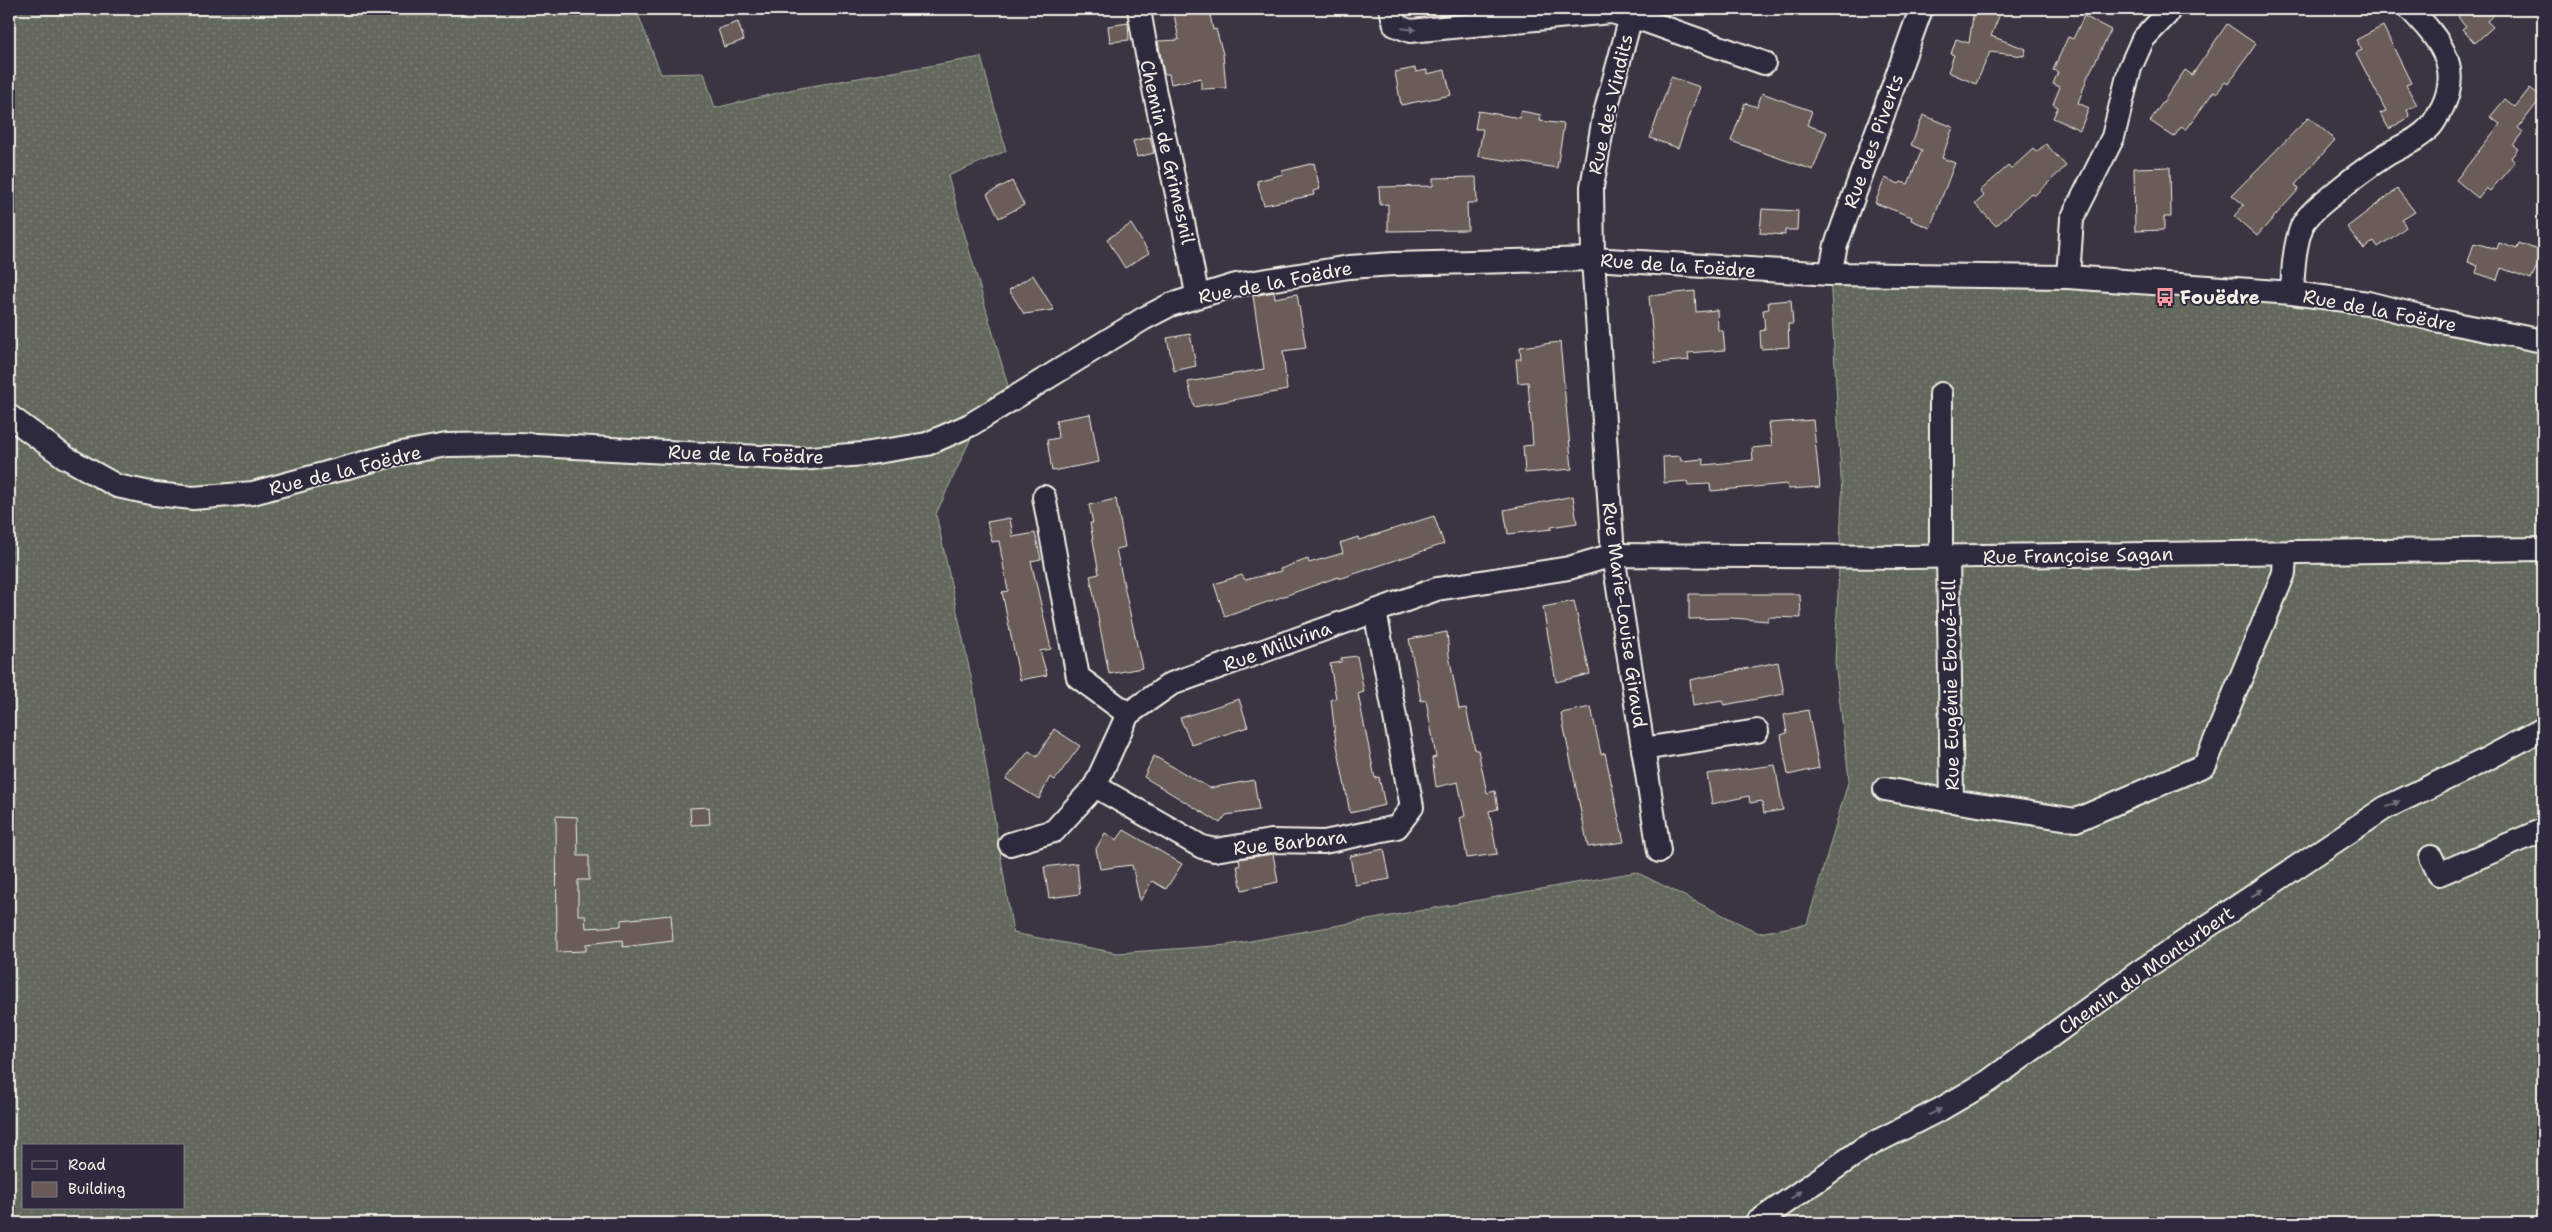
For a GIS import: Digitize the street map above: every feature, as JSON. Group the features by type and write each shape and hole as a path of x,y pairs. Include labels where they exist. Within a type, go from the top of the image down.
{"street":[{"name":"Chemin de Grimesnil","path":"1139,9 1146,54 1188,238 1197,295"},
{"path":"1391,9 1395,25 1410,31 1611,12 1631,13 1643,20 1764,63"},
{"name":"Rue des Piverts","path":"1830,274 1836,245 1921,9"},
{"path":"2292,293 2297,248 2303,225 2324,202 2356,175 2388,154 2414,141 2432,126 2446,99 2449,86 2449,64 2440,42 2410,9"},
{"name":"Rue des Vindits","path":"1593,259 1592,187 1604,117 1631,13"},
{"path":"2068,277 2072,220 2113,137 2130,68 2143,39 2167,14"},
{"name":"Rue de la Foëdre","path":"9,416 65,457 117,486 155,494 193,498 253,493 396,454 447,445 518,444 798,458 864,454 927,444 970,425 1143,319 1170,305 1197,295 1236,285 1348,267 1394,264 1593,259 1830,274 2068,277 2292,293 2368,304 2435,320 2543,341"},
{"name":"Rue Marie-Louise Giraud","path":"1593,259 1614,555 1659,851"},
{"name":"Rue Eugénie Eboué-Tell","path":"1940,394 1952,801 2076,820 2206,765 2284,573 2285,553"},
{"path":"1010,844 1054,831 1095,786 1128,714 1078,677 1044,497"},
{"name":"Rue Françoise Sagan","path":"1614,555 1944,556 2543,549"},
{"name":"Rue Millvina","path":"1128,714 1171,684 1437,589 1569,568 1614,555"},
{"name":"Rue Barbara","path":"1095,786 1202,847 1215,850 1271,841 1324,842 1397,827 1412,807 1375,611"},
{"name":"Chemin du Monturbert","path":"1756,1223 1864,1148 1941,1109 1989,1081 2139,972 2385,808 2481,762 2543,729"},
{"path":"1643,749 1757,731"},
{"path":"1885,789 1952,801"},
{"path":"2431,857 2439,874 2543,830"}],"green space":[{"path":"9,9 636,9 661,74 704,73 715,108 794,89 981,57 1006,151 948,176 1012,400 970,425 971,438 936,514 973,686 1013,933 1117,953 1228,945 1636,872 1759,933 1807,924 1849,779 1835,662 1842,497 1830,274 2292,293 2543,341 2543,1223 9,1223"}],"building":[{"path":"1173,9 1209,9 1213,30 1216,29 1223,54 1226,88 1201,89 1201,78 1171,84 1169,74 1164,74 1158,41 1179,40"},
{"path":"1974,9 2002,9 1991,36 2026,49 2024,56 1990,52 1976,84 1948,72 1954,55 1951,54 1956,39 1969,43"},
{"path":"2466,9 2500,9 2487,21 2493,27 2475,43 2462,29 2466,26 2458,17"},
{"path":"2084,16 2111,30 2088,76 2078,103 2089,108 2080,130 2053,118 2058,107 2053,104 2060,87 2053,84 2058,72 2053,70 2068,37 2073,39"},
{"path":"738,22 744,40 724,47 718,29"},
{"path":"1128,23 1129,40 1110,42 1108,26"},
{"path":"2227,24 2256,44 2228,84 2225,82 2217,93 2214,91 2186,130 2181,127 2174,137 2150,121 2185,70 2192,75"},
{"path":"2383,26 2411,83 2406,85 2417,105 2407,110 2410,117 2389,129 2380,113 2386,111 2356,53 2362,50 2356,40"},
{"path":"1415,68 1416,72 1427,70 1427,74 1445,70 1451,95 1401,105 1395,72"},
{"path":"1671,77 1700,87 1678,148 1650,138"},
{"path":"2530,88 2542,97 2518,128 2523,132 2513,145 2518,149 2511,158 2515,162 2490,191 2486,188 2478,198 2456,180 2500,124 2490,117 2505,99 2515,107"},
{"path":"1762,93 1812,111 1807,125 1827,132 1813,170 1731,141 1745,103 1757,107"},
{"path":"1478,111 1520,118 1521,111 1541,115 1540,121 1564,124 1557,168 1478,156 1483,129 1475,129"},
{"path":"1923,115 1953,127 1942,158 1955,163 1930,228 1911,220 1912,217 1875,203 1885,178 1899,184 1901,182 1908,184 1922,150 1911,145"},
{"path":"2309,117 2335,140 2295,185 2299,189 2257,236 2234,216 2244,205 2232,195"},
{"path":"1150,137 1154,153 1137,157 1133,141"},
{"path":"2046,144 2066,166 2034,196 2031,193 1996,226 1975,204 1984,196 1980,191 2008,166 2011,169 2033,149 2036,152"},
{"path":"1314,163 1320,189 1313,191 1314,195 1264,205 1257,181 1283,174 1282,171"},
{"path":"2170,167 2171,217 2164,217 2164,230 2135,231 2134,168"},
{"path":"1476,177 1477,203 1467,203 1468,230 1388,231 1388,204 1380,205 1379,187 1433,186 1433,178"},
{"path":"1012,181 1024,205 999,218 987,194"},
{"path":"2397,189 2415,212 2402,220 2406,227 2393,237 2378,247 2374,241 2364,249 2347,227"},
{"path":"1762,209 1798,211 1797,230 1785,230 1785,235 1760,233"},
{"path":"1131,224 1149,253 1125,268 1107,239"},
{"path":"2474,243 2497,249 2499,243 2517,249 2519,243 2543,252 2543,270 2536,268 2531,279 2501,268 2497,280 2476,273 2478,266 2468,262"},
{"path":"1033,275 1054,310 1024,314 1009,290"},
{"path":"1695,291 1696,312 1717,310 1718,330 1723,331 1725,350 1688,353 1689,360 1655,363 1649,296"},
{"path":"1274,292 1275,298 1297,294 1306,348 1283,351 1287,390 1194,407 1188,382 1264,369 1253,296"},
{"path":"1791,300 1793,324 1788,324 1789,347 1761,349 1760,331 1765,330 1763,310 1769,309 1768,302"},
{"path":"1190,334 1196,366 1174,371 1167,338"},
{"path":"1560,342 1572,469 1525,473 1523,446 1533,445 1528,382 1518,383 1516,359 1521,359 1520,347"},
{"path":"1090,414 1099,462 1052,471 1047,440 1058,438 1056,420"},
{"path":"1813,420 1820,487 1788,489 1787,484 1711,491 1710,484 1688,485 1687,481 1664,483 1663,457 1680,456 1681,461 1703,459 1704,465 1753,460 1752,448 1772,446 1769,423"},
{"path":"1573,496 1577,523 1551,527 1552,529 1508,534 1504,510"},
{"path":"1116,499 1125,547 1116,549 1142,668 1109,674 1090,576 1099,574 1090,523 1093,523 1089,505"},
{"path":"1434,516 1444,544 1339,579 1338,577 1225,617 1214,584 1242,575 1245,580 1281,571 1280,569 1308,559 1309,563 1343,553 1340,543 1358,537 1359,540"},
{"path":"1010,518 1013,537 1035,533 1041,559 1031,561 1051,649 1040,651 1047,675 1020,680 1002,592 1008,591 999,541 992,542 987,522"},
{"path":"1689,594 1800,594 1801,618 1768,617 1768,621 1732,618 1689,619"},
{"path":"1574,601 1590,674 1556,682 1543,607"},
{"path":"1447,632 1449,655 1459,709 1466,708 1475,750 1478,750 1487,793 1495,791 1498,809 1489,811 1497,854 1467,858 1460,818 1465,816 1458,782 1436,787 1432,758 1436,757 1426,700 1421,701 1409,639"},
{"path":"1357,656 1364,692 1358,694 1375,778 1379,777 1385,805 1350,813 1335,735 1331,699 1336,698 1330,664 1341,662 1341,658"},
{"path":"1778,662 1784,694 1724,705 1722,701 1693,706 1690,680"},
{"path":"1239,699 1248,727 1192,745 1180,718"},
{"path":"1591,707 1601,754 1605,753 1624,842 1588,847 1561,713"},
{"path":"1808,710 1819,768 1788,775 1781,735 1787,733 1784,715"},
{"path":"1054,729 1080,746 1055,780 1050,777 1039,799 1006,779 1029,751 1037,757"},
{"path":"1154,756 1210,788 1254,780 1259,810 1226,815 1220,823 1144,777"},
{"path":"1775,765 1783,810 1764,813 1762,801 1750,803 1749,796 1712,804 1707,774"},
{"path":"709,807 710,824 691,825 690,808"},
{"path":"556,816 577,817 578,856 589,856 589,880 578,880 578,915 585,915 586,928 621,926 621,920 671,915 673,941 623,947 622,940 586,944 586,951 557,952"},
{"path":"1124,830 1182,864 1166,889 1152,881 1140,901 1132,865 1100,869 1096,849 1105,833 1117,840"},
{"path":"1384,849 1390,879 1355,885 1350,856"},
{"path":"1273,854 1278,882 1242,890 1237,866 1240,866 1239,859"},
{"path":"1077,863 1080,894 1049,898 1044,867"}],"place":[{"name":"Fouëdre","path":"2165,297"}]}
